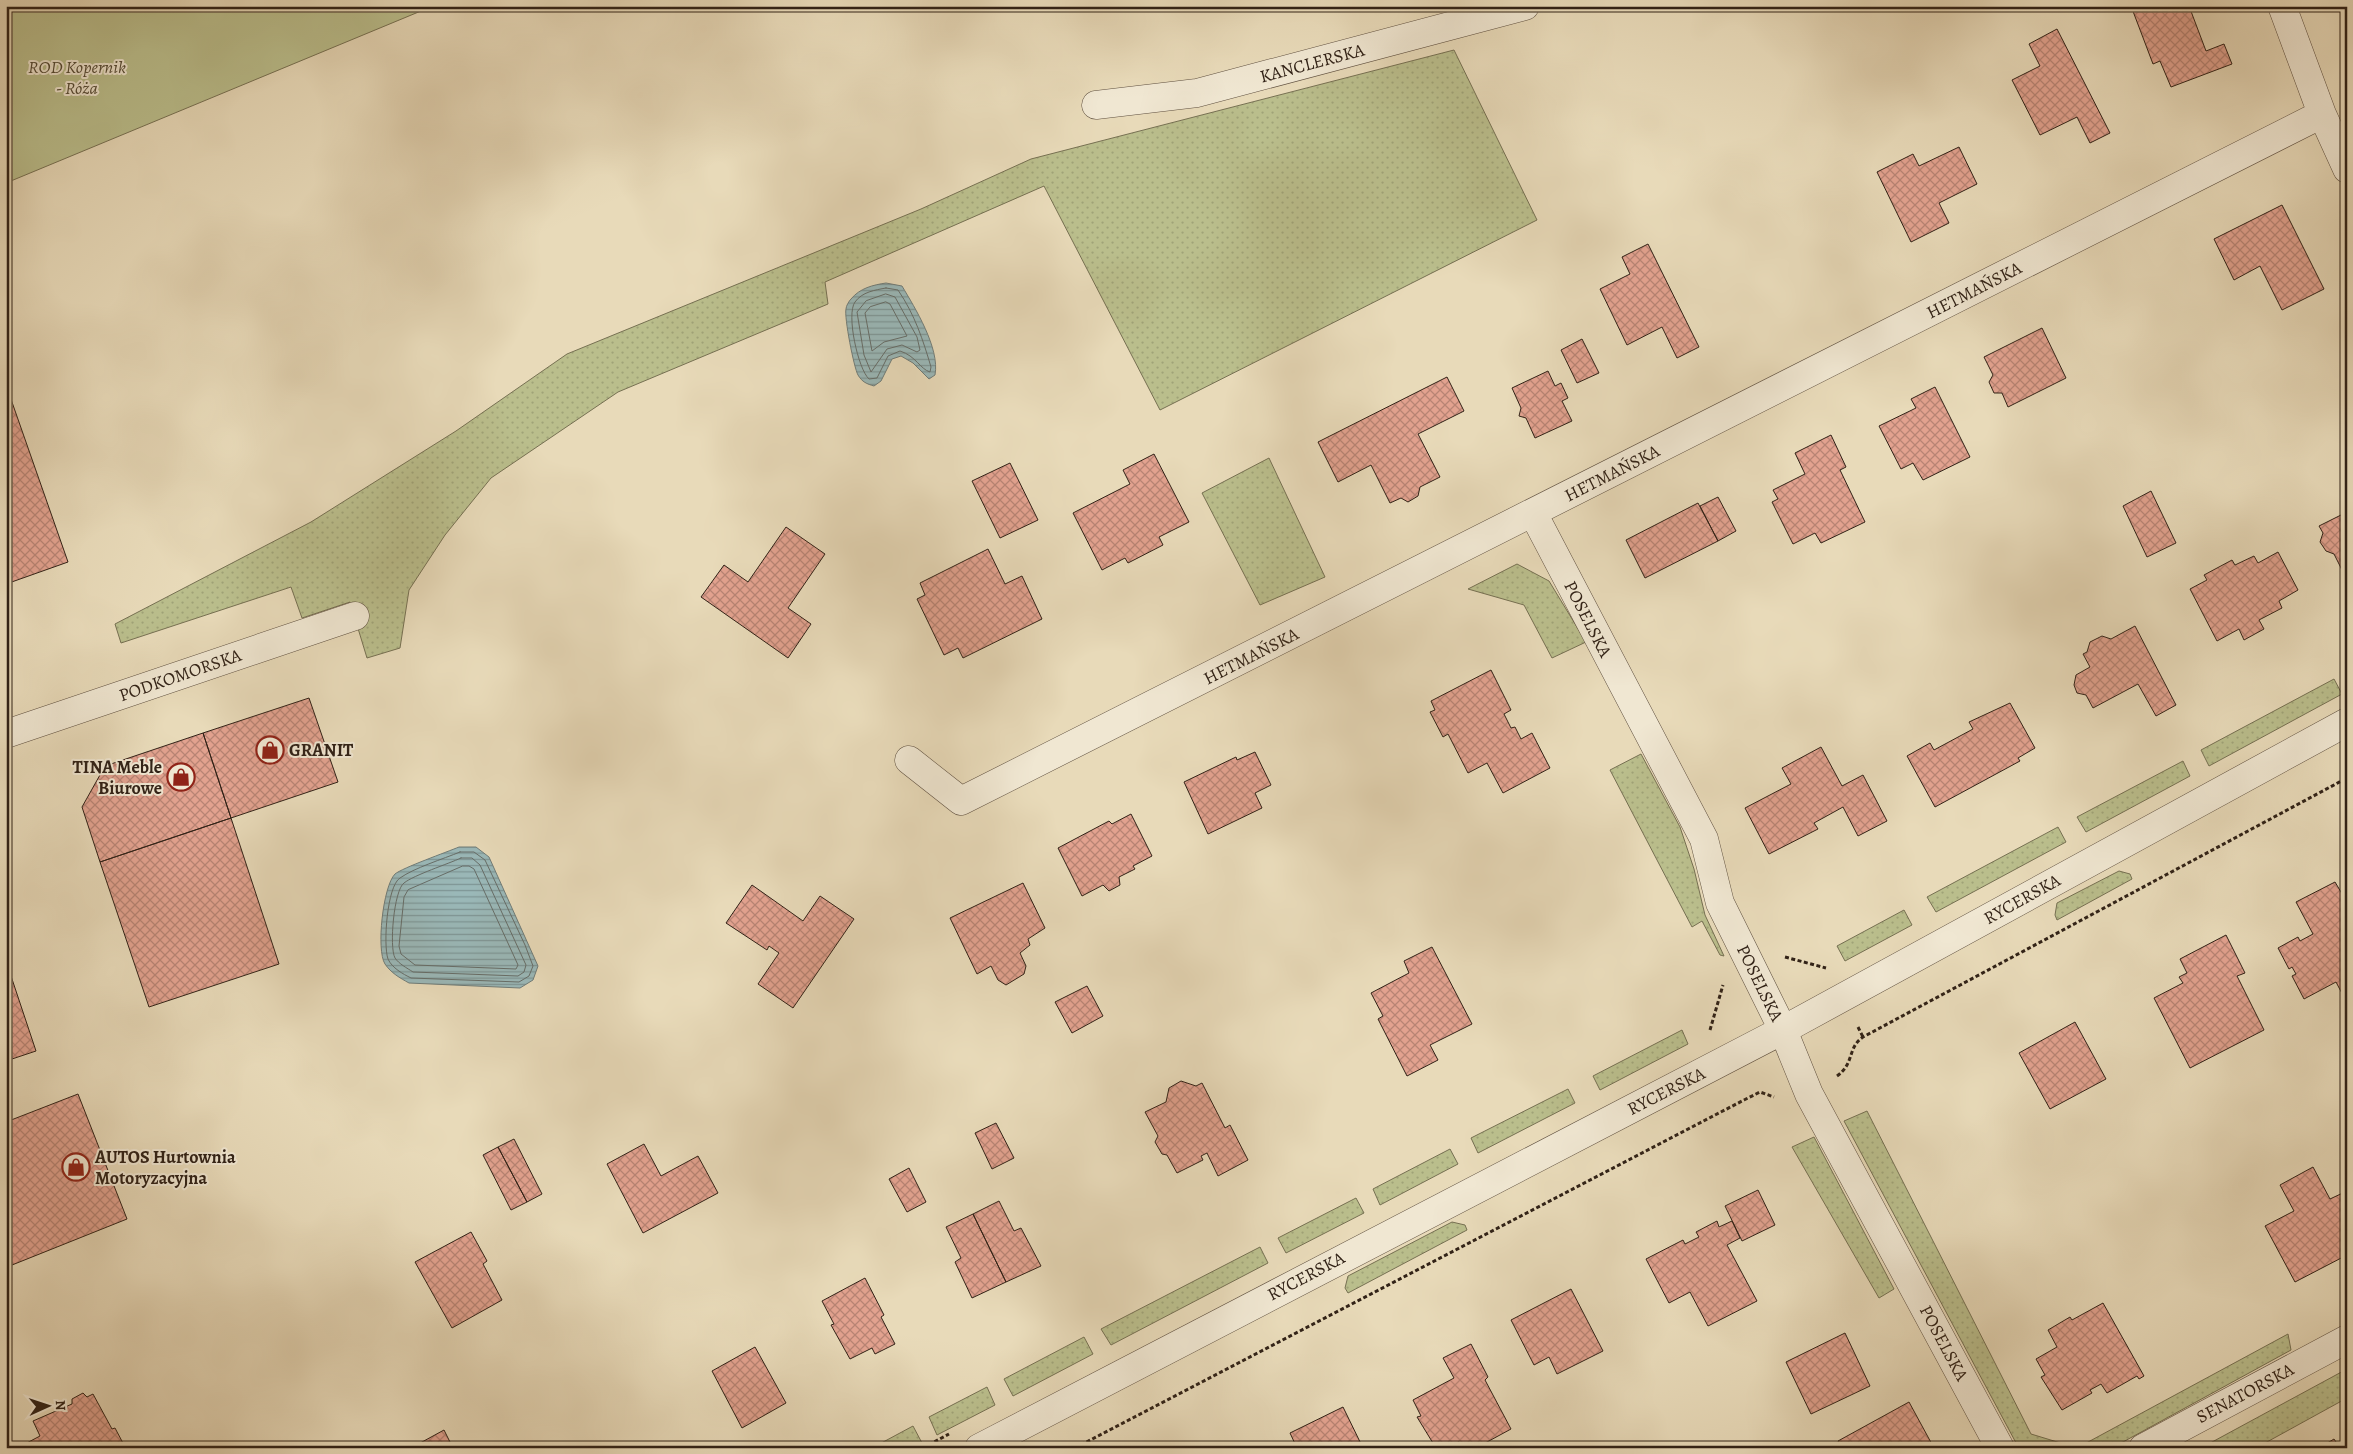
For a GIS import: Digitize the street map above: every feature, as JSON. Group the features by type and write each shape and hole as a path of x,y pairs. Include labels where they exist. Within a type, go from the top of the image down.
{"street":[{"name":"KANCLERSKA","path":"1096,105 1197,93 1525,6"},
{"path":"2282,6 2322,114 2347,169"},
{"name":"HETMAŃSKA","path":"909,760 961,801 2322,114"},
{"name":"POSELSKA","path":"1533,513 1704,839 1720,903 1783,1030 1809,1094 2000,1448"},
{"name":"PODKOMORSKA","path":"6,734 355,616"},
{"name":"RYCERSKA","path":"979,1448 1783,1030 2347,722"},
{"name":"SENATORSKA","path":"2143,1448 2347,1339"}],"path":[{"path":"6,11 20,6"},
{"path":"1075,1448 1760,1092 1785,1102 1809,1094 1827,1084 1846,1069 1855,1042 1863,1037 2347,778"}],"green space":[{"name":"ROD Kopernik - Róża","path":"6,6 433,6 6,183"},
{"path":"1454,50 1537,220 1160,410 1044,186 825,282 828,304 618,392 491,478 445,535 409,590 400,648 367,658 350,602 302,618 291,587 121,643 115,624 311,522 456,431 567,354 921,209 1031,159"},
{"path":"1269,458 1325,577 1260,605 1202,493"},
{"path":"1517,564 1549,581 1586,642 1552,658 1524,605 1468,589"},
{"path":"2334,679 2342,694 2209,766 2201,750"},
{"path":"1641,754 1680,827 1694,869 1705,915 1724,956 1720,955 1702,921 1692,927 1610,770"},
{"path":"2183,761 2190,776 2086,832 2077,817"},
{"path":"2058,827 2066,842 1936,912 1927,897"},
{"path":"2119,871 2130,874 2132,879 2057,920 2055,915 2057,903"},
{"path":"1904,910 1912,925 1845,961 1837,946"},
{"path":"1682,1030 1688,1044 1600,1090 1593,1076"},
{"path":"1568,1089 1575,1103 1478,1153 1471,1138"},
{"path":"1867,1111 2031,1434 2077,1448 2021,1448 2015,1441 1844,1121"},
{"path":"1814,1137 1894,1289 1879,1298 1792,1147"},
{"path":"1450,1149 1458,1164 1380,1205 1373,1189"},
{"path":"1356,1198 1364,1213 1286,1253 1278,1238"},
{"path":"1452,1222 1465,1225 1467,1230 1348,1293 1345,1288 1348,1276"},
{"path":"1260,1247 1268,1263 1111,1345 1101,1329"},
{"path":"2288,1334 2291,1350 2112,1448 2077,1448"},
{"path":"1084,1337 1093,1354 1013,1396 1004,1379"},
{"path":"2347,1369 2347,1398 2256,1448 2201,1448"},
{"path":"987,1387 995,1405 937,1435 929,1417"},
{"path":"913,1426 922,1443 913,1448 872,1448"}],"water":[{"path":"886,283 902,286 925,329 936,364 935,375 929,379 913,363 901,356 892,359 881,381 874,386 865,382 858,375 848,332 846,306 855,295 863,290"},
{"path":"459,847 476,847 489,857 538,966 533,980 520,988 409,983 393,973 385,964 381,946 382,918 387,891 395,874"}],"building":[{"path":"2131,6 2189,6 2206,51 2224,44 2232,64 2171,87 2160,61 2153,64"},
{"path":"2057,29 2110,133 2090,143 2077,117 2040,135 2012,80 2040,66 2029,44"},
{"path":"1959,147 1977,184 1939,203 1949,223 1911,242 1877,172 1913,154 1919,166"},
{"path":"2282,205 2324,289 2282,310 2260,266 2234,280 2214,239"},
{"path":"1648,244 1699,347 1677,358 1662,327 1627,345 1600,289 1630,274 1622,257"},
{"path":"2042,328 2066,378 2008,407 2002,393 1994,393 1989,382 1993,375 1984,357"},
{"path":"1582,339 1599,373 1577,383 1561,350"},
{"path":"1548,371 1555,386 1561,383 1568,398 1562,401 1572,421 1535,438 1526,418 1519,416 1521,408 1512,388"},
{"path":"1447,377 1464,411 1418,434 1440,477 1420,487 1418,496 1408,502 1401,498 1390,503 1371,465 1338,482 1318,442"},
{"path":"6,385 68,562 6,584"},
{"path":"1935,387 1970,457 1923,480 1913,463 1901,469 1879,426 1916,408 1911,399"},
{"path":"1831,435 1846,467 1840,470 1865,522 1821,543 1815,533 1793,544 1772,502 1778,499 1773,490 1805,474 1795,453"},
{"path":"1154,454 1189,522 1159,537 1163,545 1128,563 1125,558 1102,570 1073,513 1130,484 1123,470"},
{"path":"1010,463 1038,520 1000,538 972,481"},
{"path":"2151,491 2176,543 2147,557 2123,506"},
{"path":"1718,497 1736,531 1718,541 1700,506"},
{"path":"1698,503 1718,541 1645,578 1626,540"},
{"path":"2347,512 2347,573 2344,574 2334,554 2326,551 2320,542 2323,533 2319,526"},
{"path":"786,527 825,554 788,608 811,624 788,658 701,597 724,565 748,582"},
{"path":"988,549 1005,584 1022,576 1042,619 963,658 958,648 944,655 917,599 925,595 920,583"},
{"path":"2278,552 2298,590 2279,601 2282,608 2259,620 2264,629 2244,640 2239,629 2217,641 2190,589 2207,580 2204,575 2232,560 2235,565 2254,556 2258,563"},
{"path":"2135,626 2176,705 2156,716 2138,684 2093,708 2086,695 2077,693 2074,685 2076,675 2090,667 2083,654 2087,652 2090,642 2102,636 2111,639"},
{"path":"1491,670 1511,710 1504,714 1511,728 1515,727 1521,739 1532,733 1550,768 1503,793 1487,763 1468,773 1448,734 1443,737 1430,712 1435,710 1431,701"},
{"path":"309,698 338,782 231,818 203,733"},
{"path":"2010,703 2035,748 2018,758 2020,761 1935,807 1907,756 1930,743 1934,750 1973,729 1969,722"},
{"path":"203,733 231,818 100,862 82,807 105,766"},
{"path":"1821,747 1842,786 1863,775 1887,821 1858,836 1843,807 1814,823 1818,829 1769,854 1745,808 1791,784 1782,768"},
{"path":"1255,752 1271,785 1255,793 1262,808 1208,834 1184,782 1236,757 1237,760"},
{"path":"1131,814 1152,856 1133,866 1135,869 1119,877 1120,885 1109,891 1103,885 1082,896 1058,848 1109,821 1112,824"},
{"path":"231,818 279,964 149,1007 100,862"},
{"path":"2335,882 2347,902 2347,1003 2336,982 2304,999 2292,976 2296,974 2292,967 2289,969 2278,948 2298,937 2300,941 2313,934 2296,902"},
{"path":"1023,883 1045,928 1028,939 1030,945 1020,953 1026,966 1024,974 1006,985 998,980 991,966 977,974 950,918"},
{"path":"752,885 803,921 820,896 854,919 793,1008 758,984 779,953 769,946 767,950 726,923"},
{"path":"2226,935 2245,973 2237,976 2264,1030 2190,1068 2154,998 2183,983 2179,977 2187,973 2180,959"},
{"path":"1432,947 1472,1024 1430,1045 1438,1060 1407,1076 1378,1019 1383,1016 1371,993 1409,973 1404,961"},
{"path":"6,961 36,1051 6,1061"},
{"path":"1087,986 1103,1016 1072,1033 1055,1002"},
{"path":"2075,1022 2106,1079 2050,1109 2019,1053"},
{"path":"1181,1081 1196,1086 1202,1083 1225,1128 1230,1125 1248,1160 1218,1176 1207,1153 1201,1156 1203,1160 1177,1173 1167,1155 1162,1154 1155,1142 1158,1136 1145,1112 1166,1102 1169,1088"},
{"path":"78,1094 127,1219 7,1267 6,1122"},
{"path":"996,1123 1014,1158 992,1169 975,1133"},
{"path":"514,1139 542,1194 527,1202 498,1147"},
{"path":"644,1144 661,1176 698,1156 718,1193 643,1233 607,1164"},
{"path":"498,1147 527,1202 511,1210 483,1155"},
{"path":"2313,1167 2330,1199 2347,1191 2347,1255 2295,1282 2265,1226 2294,1211 2280,1185"},
{"path":"909,1168 926,1202 907,1212 889,1179"},
{"path":"1758,1190 1775,1225 1742,1241 1725,1206"},
{"path":"999,1201 1014,1231 1021,1228 1041,1266 1006,1282 973,1214"},
{"path":"973,1214 1006,1282 972,1298 955,1262 961,1258 946,1227"},
{"path":"1717,1221 1719,1227 1732,1221 1740,1238 1727,1245 1757,1301 1708,1326 1690,1292 1669,1303 1646,1259 1683,1240 1685,1244 1699,1237 1696,1232"},
{"path":"471,1232 487,1261 483,1264 502,1300 452,1328 415,1262"},
{"path":"865,1278 884,1315 881,1317 895,1344 875,1354 872,1348 850,1359 831,1325 834,1324 822,1301"},
{"path":"1571,1289 1603,1351 1557,1374 1549,1357 1534,1365 1511,1320"},
{"path":"2103,1303 2144,1376 2139,1379 2137,1376 2107,1393 2101,1384 2090,1390 2092,1393 2062,1410 2041,1377 2045,1375 2036,1359 2057,1347 2048,1330 2070,1317 2072,1320"},
{"path":"1845,1333 1870,1386 1811,1414 1786,1362"},
{"path":"1471,1344 1488,1377 1485,1380 1511,1429 1476,1448 1462,1448 1459,1442 1448,1448 1436,1448 1417,1417 1421,1416 1413,1400 1454,1378 1443,1358"},
{"path":"755,1347 786,1403 742,1428 712,1371"},
{"path":"83,1393 87,1397 93,1394 112,1429 115,1428 124,1445 121,1448 22,1448 21,1446 40,1436 33,1421 72,1404 72,1399"},
{"path":"1909,1402 1934,1448 1841,1448 1838,1441"},
{"path":"1343,1407 1363,1448 1297,1448 1290,1433"},
{"path":"444,1430 453,1448 411,1448"},
{"path":"2334,1439 2340,1448 2319,1448"}],"place":[{"name":"GRANIT","path":"270,750"},
{"name":"TINA Meble Biurowe","path":"181,777"},
{"name":"AUTOS Hurtownia Motoryzacyjna","path":"76,1167"}]}
